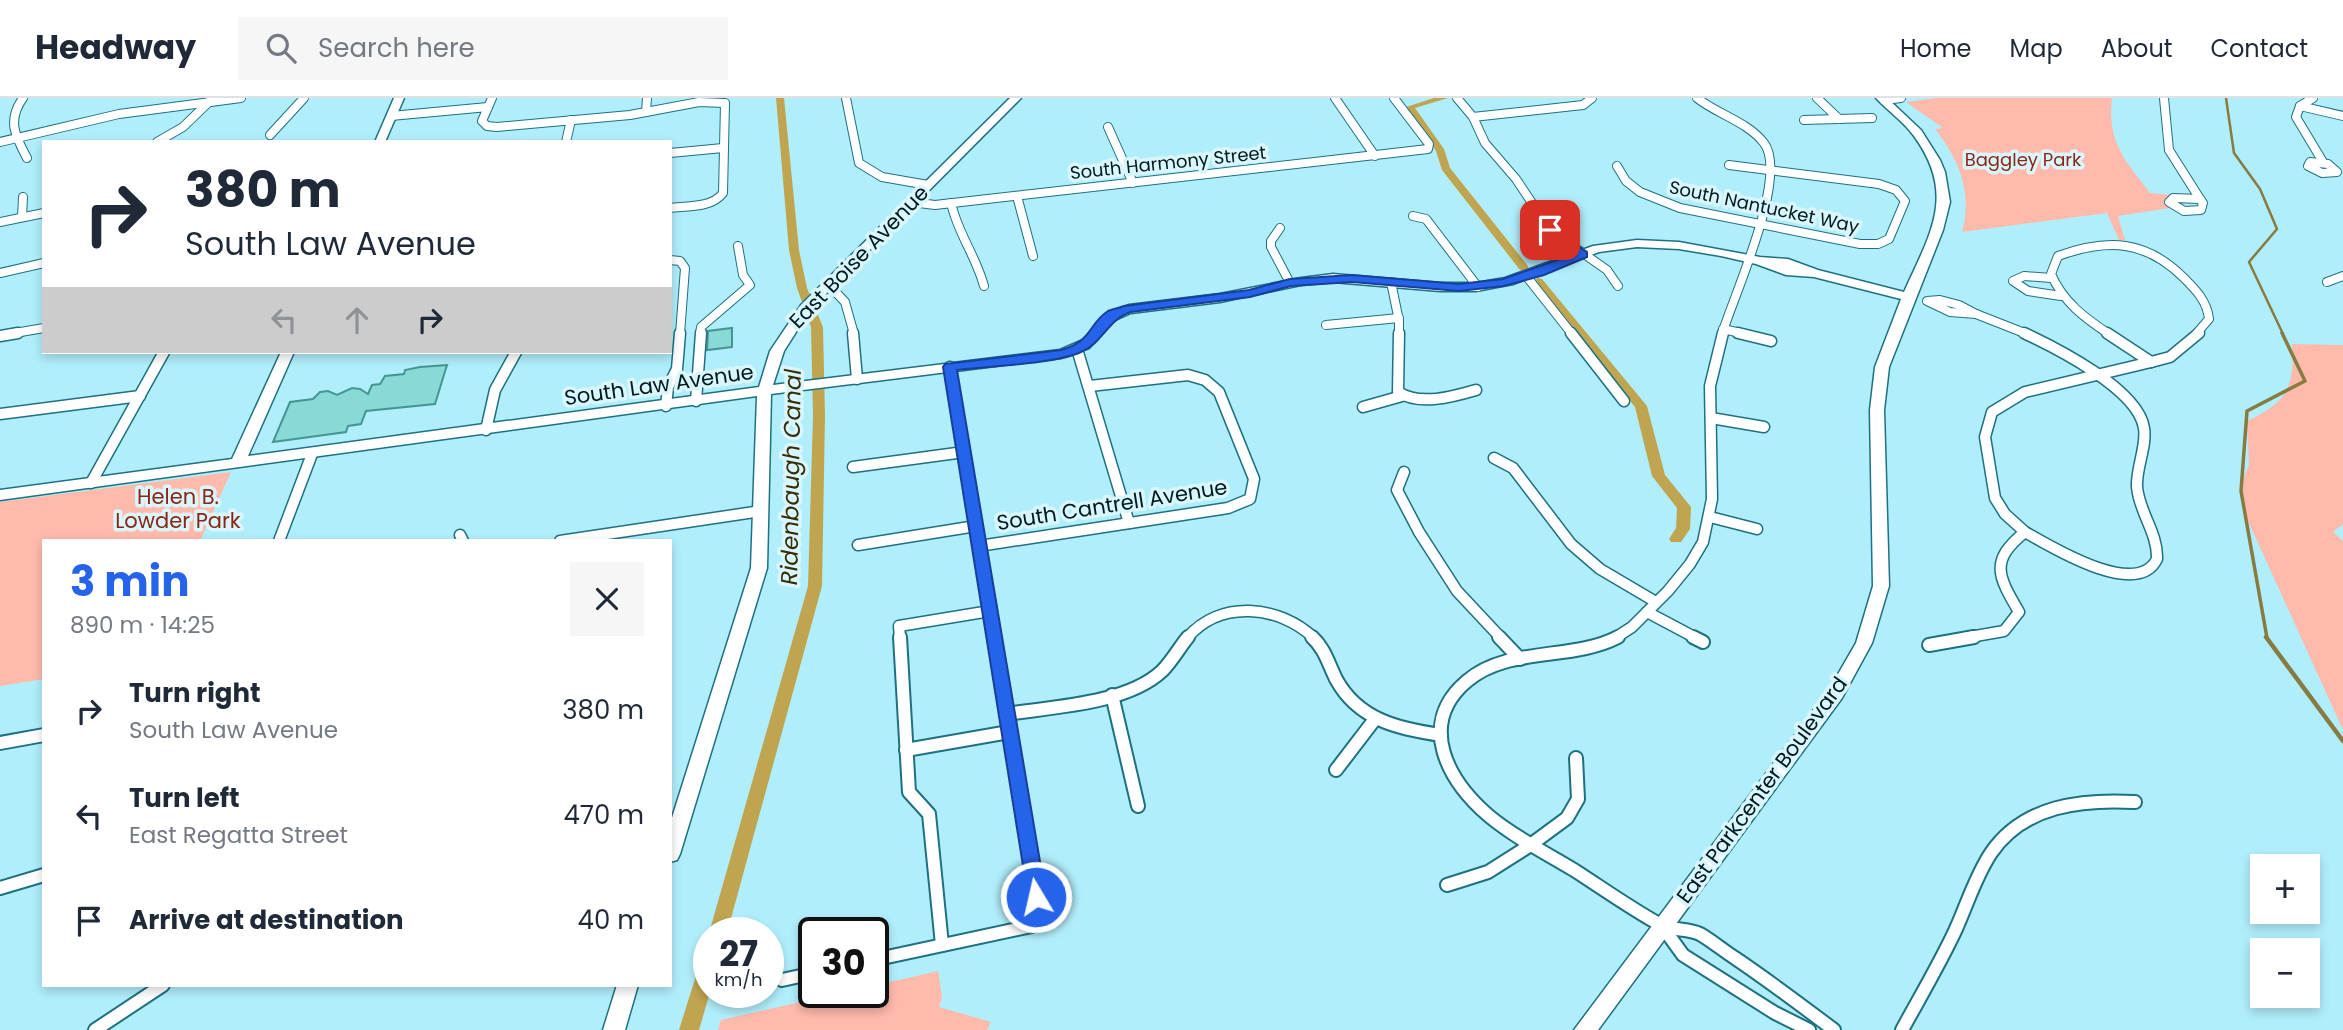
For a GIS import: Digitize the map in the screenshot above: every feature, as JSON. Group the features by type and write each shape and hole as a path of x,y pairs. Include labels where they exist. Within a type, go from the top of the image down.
{"street":[{"path":"23,98 14,117 12,131 27,158"},
{"path":"0,142 121,111 241,98"},
{"path":"270,135 304,98"},
{"path":"381,140 399,98"},
{"path":"492,98 482,121 487,126 646,112 699,100 720,100 725,103 723,193 718,200 672,208"},
{"path":"646,112 648,98"},
{"path":"846,98 859,163 879,176 929,185"},
{"name":"East Boise Avenue","path":"672,848 759,568 764,392 777,351 805,308 1016,98"},
{"path":"1335,98 1375,156"},
{"name":"South Harmony Street","path":"911,202 935,205 1428,149 1429,144 1394,98"},
{"path":"1457,98 1473,117 1485,143 1516,179 1550,230 1607,270 1618,285"},
{"path":"1697,98 1715,113 1757,136 1768,147 1771,158 1754,259 1723,329 1713,368 1710,517 1702,545 1656,602 1623,634 1612,640 1574,650 1499,664 1461,685 1443,716 1441,735 1444,758 1454,781 1469,800 1491,818 1662,926 1698,933 1834,1030"},
{"path":"1817,98 1839,119"},
{"path":"1883,99 1901,98"},
{"path":"2164,98 2169,150 2200,199"},
{"path":"2313,98 2300,106 2296,117 2323,162"},
{"path":"1473,117 1583,105 1592,99"},
{"name":"East Parkcenter Boulevard","path":"1585,1030 1836,693 1864,643 1881,586 1877,410 1882,368 1908,297 1937,230 1944,202 1940,172 1935,160 1917,132 1883,99"},
{"path":"160,140 183,127 211,100"},
{"path":"2300,106 2343,116"},
{"path":"391,116 488,107"},
{"path":"1804,120 1872,118"},
{"path":"566,140 571,120"},
{"path":"1108,127 1133,183"},
{"path":"672,153 723,148"},
{"path":"1729,165 1770,172"},
{"name":"South Nantucket Way","path":"1617,166 1620,176 1632,187 1667,204 1860,244 1878,244 1889,239 1905,201 1895,189 1874,183 1770,172"},
{"path":"1017,195 1033,256"},
{"path":"22,218 23,197"},
{"path":"951,203 956,226 974,255 984,286"},
{"path":"0,222 42,213"},
{"path":"1413,216 1426,219 1478,287"},
{"path":"1280,229 1270,241 1271,247 1290,283"},
{"path":"1129,523 1077,349 1091,340 1112,314 1129,309 1250,293 1290,283 1334,278 1439,287 1478,287 1527,277 1583,254 1613,247 1661,245 1699,248 1771,260 1908,297 1927,301 1936,299 1969,307 1976,314 2017,330 2065,354 2096,377 2136,408 2143,420 2146,436 2137,485 2141,511 2157,551 2157,561 2141,573 2113,573 2090,565 2025,532 2005,514 1995,498 1985,437 1992,412 2025,392 2096,377 2152,362 2170,357 2204,328 2209,319 2208,309 2197,291 2167,261 2154,253 2127,245 2077,249 2058,256 2051,278 2061,296 2080,313 2152,362"},
{"path":"696,401 701,327 750,285 743,275 738,247"},
{"path":"666,406 668,387 677,369 685,268 680,261 672,260"},
{"path":"0,273 42,263"},
{"path":"2051,278 2024,276 2013,281 2019,288 2029,292 2061,296"},
{"path":"2328,282 2343,276"},
{"path":"1527,277 1624,401"},
{"path":"1391,282 1399,318 1396,388 1402,396"},
{"path":"824,290 839,290 848,307 857,379"},
{"path":"1326,325 1399,318"},
{"path":"0,335 42,328"},
{"path":"1723,329 1771,341"},
{"name":"South Law Avenue","path":"0,495 1077,349"},
{"path":"91,483 163,354"},
{"path":"237,464 286,354"},
{"path":"486,430 495,390 515,354"},
{"path":"889,957 1041,925 950,367"},
{"name":"South Cantrell Avenue","path":"979,546 1228,508 1250,499 1254,479 1219,392 1203,377 1188,374 1090,386"},
{"path":"1363,407 1402,396 1418,399 1460,395 1476,390"},
{"path":"0,414 140,396"},
{"path":"1711,418 1764,427"},
{"path":"853,467 964,452"},
{"path":"280,539 312,454"},
{"path":"1494,458 1513,468 1571,544 1600,569 1656,602"},
{"path":"1404,472 1397,490 1419,532 1457,591 1520,659"},
{"path":"579,539 761,511"},
{"path":"1710,517 1758,529"},
{"path":"858,545 976,526"},
{"path":"1928,645 2004,631 2018,612 2000,580 1999,563 2005,547 2025,532"},
{"path":"942,945 929,814 909,792 899,626 990,611"},
{"path":"1006,714 1112,695 1147,682 1172,660 1191,630 1206,621 1243,611 1290,619 1311,635 1325,652 1335,678 1343,689 1375,719 1441,735"},
{"path":"1647,612 1703,642"},
{"path":"1112,695 1138,806"},
{"path":"1336,770 1375,719"},
{"path":"906,750 1009,732"},
{"path":"0,743 42,735"},
{"path":"1447,885 1476,878 1497,868 1565,821 1574,810 1580,791 1576,758"},
{"path":"1902,1030 1941,959 1991,852 2006,834 2027,819 2055,807 2110,800 2135,802"},
{"path":"0,888 42,876"},
{"path":"1662,926 1683,955 1775,1013 1810,1030"},
{"path":"95,1030 160,987"},
{"path":"614,1030 627,987"}],"green space":[{"name":"Baggley Park","path":"1937,98 2112,98 2112,127 2120,150 2150,193 2172,195 2164,201 2170,208 2118,216 2125,240 2119,240 2107,213 1962,232 1965,190 1957,164 1935,129 1943,128 1906,102"},
{"path":"2292,344 2343,345 2343,524 2333,532 2343,541 2343,730 2244,512 2240,486 2249,465 2247,421 2271,407 2286,392 2292,372"},
{"name":"Helen B. Lowder Park","path":"231,472 201,539 42,539 42,679 0,686 0,502"},
{"path":"938,971 942,997 939,1007 991,1022 987,1030 718,1030 721,1020 784,1008 784,1006 798,1002 798,1008 889,1008 889,982"}],"building":[{"path":"732,328 732,347 707,350 708,331"},
{"path":"447,365 435,404 366,411 361,424 348,426 346,432 273,442 290,402 313,399 320,392 328,391 337,395 352,388 368,394 372,385 380,384 385,376 404,374 405,370 420,367"}],"waterway":[{"name":"Ridenbaugh Canal","path":"723,917 815,586 819,416 817,327 802,288 794,250 780,98"},
{"path":"1439,149 1410,107 1444,98"},
{"path":"2226,98 2234,153 2260,189 2277,229 2249,262 2283,334"},
{"path":"1440,152 1445,168 1524,268"},
{"path":"1538,281 1641,406 1659,476 1684,507 1683,529 1676,539"},
{"path":"2267,638 2241,491 2247,411 2305,381 2282,333"},
{"path":"2266,637 2343,741"},
{"name":"Ridenbaugh Canal","path":"689,1030 696,1008"}],"route":[{"path":"1036,897 950,367 1061,354 1077,349 1091,340 1112,314 1129,309 1250,293 1313,279 1352,278 1439,287 1478,287 1527,277 1583,254 1550,230"}]}
